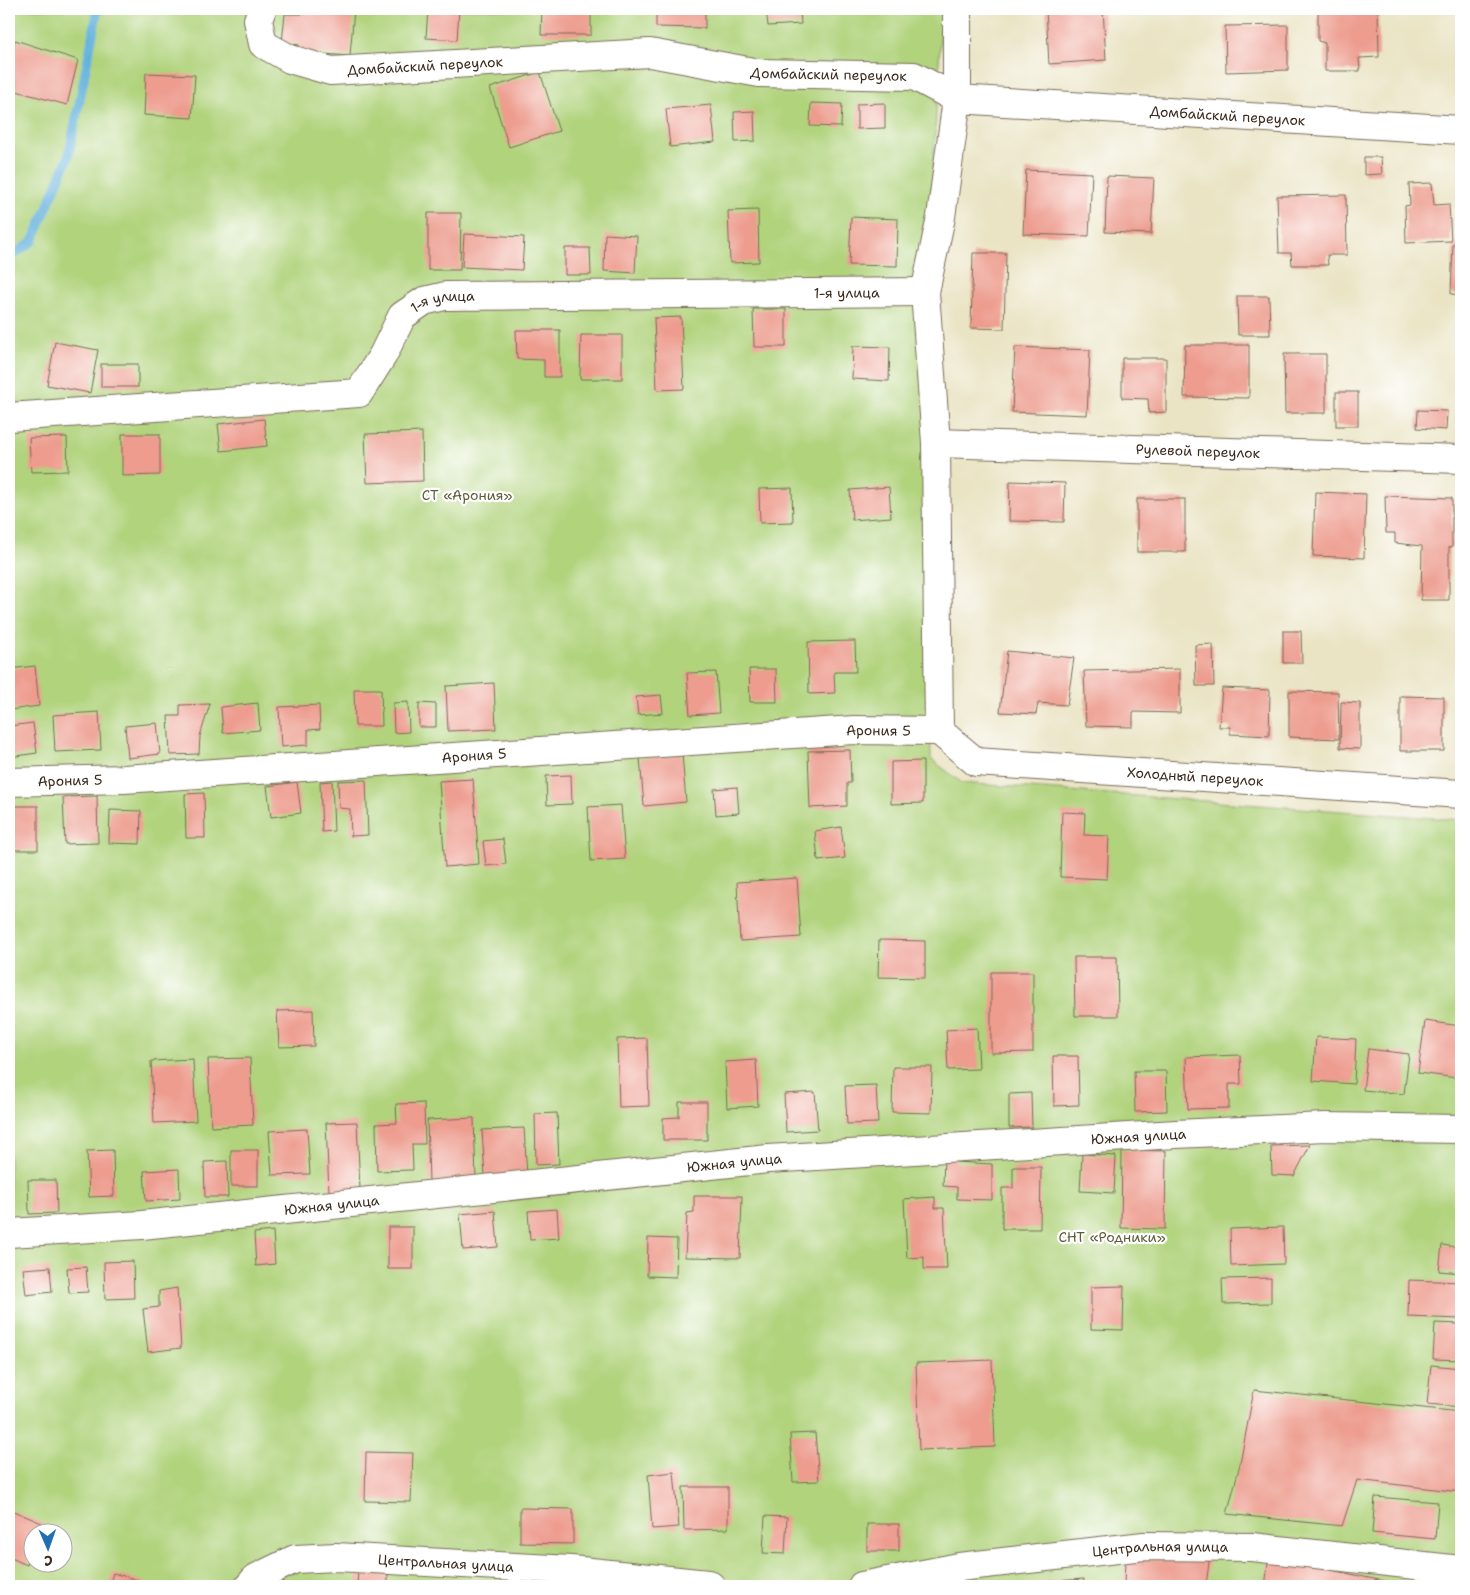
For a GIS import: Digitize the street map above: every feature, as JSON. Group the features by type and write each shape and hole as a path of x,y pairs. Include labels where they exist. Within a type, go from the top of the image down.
{"street":[{"name":"Домбайский переулок","path":"262,9 258,20 263,44 290,59 331,71 650,53 759,72 914,76 957,99 1461,130"},
{"path":"939,731 936,443 925,292 941,217 957,99 957,9"},
{"name":"1-я улица","path":"9,417 359,393 383,355 402,316 424,301 445,296 925,292"},
{"name":"Рулевой переулок","path":"936,443 1461,459"},
{"name":"Арония 5","path":"9,782 124,779 854,730 939,731"},
{"name":"Холодный переулок","path":"939,731 976,762 1461,794"},
{"name":"Южная улица","path":"9,1233 142,1225 768,1159 1176,1134 1325,1127 1461,1129"},
{"name":"Центральная улица","path":"862,1586 959,1567 1144,1546 1252,1547 1461,1571"},
{"name":"Центральная улица","path":"249,1586 256,1578 294,1559 336,1557 571,1570 708,1584 711,1586"},
{"path":"1456,1586 1461,1571"}],"green space":[{"path":"9,9 942,9 929,238 925,437 931,759 962,783 1461,820 1461,1586 9,1586"}],"building":[{"path":"322,9 354,9 350,56 298,52 299,45 282,42 285,14 302,14 302,10 321,12"},
{"path":"428,9 459,9 457,40 426,38"},
{"path":"542,9 591,9 591,35 541,35"},
{"path":"656,9 705,9 705,28 656,27"},
{"path":"766,9 800,9 801,24 768,26"},
{"path":"1046,9 1103,9 1106,60 1049,64"},
{"path":"1318,9 1378,9 1379,57 1359,58 1360,71 1325,71 1325,43 1318,41"},
{"path":"1288,25 1288,70 1226,72 1225,26"},
{"path":"15,40 78,60 67,105 9,89 9,63"},
{"path":"540,72 559,131 509,147 490,88"},
{"path":"146,73 195,75 192,118 144,115"},
{"path":"811,103 842,104 841,127 810,126"},
{"path":"885,103 885,128 857,129 857,104"},
{"path":"711,105 715,142 670,147 666,109"},
{"path":"754,111 755,141 735,142 734,112"},
{"path":"1364,157 1381,157 1382,174 1364,175"},
{"path":"1026,170 1092,173 1089,236 1023,234"},
{"path":"1107,176 1154,178 1151,234 1105,232"},
{"path":"1432,183 1434,205 1449,204 1451,241 1406,243 1405,206 1410,205 1409,184"},
{"path":"1346,195 1347,255 1327,255 1328,265 1292,265 1291,253 1279,253 1277,196"},
{"path":"758,210 759,262 730,263 728,211"},
{"path":"428,213 461,213 460,270 428,270"},
{"path":"851,217 898,219 897,266 849,265"},
{"path":"464,234 524,237 522,270 462,267"},
{"path":"605,234 637,236 635,273 604,271"},
{"path":"1453,244 1461,244 1461,295 1451,294"},
{"path":"565,248 590,248 591,275 565,275"},
{"path":"973,253 1006,253 1004,329 971,328"},
{"path":"1237,296 1269,296 1270,335 1238,335"},
{"path":"753,309 786,309 786,347 754,347"},
{"path":"681,317 684,389 657,390 654,318"},
{"path":"516,330 560,330 560,377 544,377 544,360 517,359"},
{"path":"581,335 622,335 622,379 580,379"},
{"path":"55,342 98,350 90,393 47,385"},
{"path":"1185,345 1249,345 1249,398 1184,397"},
{"path":"853,346 890,347 889,381 852,379"},
{"path":"1015,347 1090,350 1087,415 1012,412"},
{"path":"1284,354 1326,354 1326,413 1285,413"},
{"path":"1122,358 1166,358 1166,412 1149,413 1148,399 1122,398"},
{"path":"101,364 138,364 138,387 101,387"},
{"path":"1336,392 1358,392 1358,426 1336,426"},
{"path":"1418,410 1447,411 1446,430 1417,428"},
{"path":"264,419 267,446 221,451 218,424"},
{"path":"422,432 423,481 367,483 365,434"},
{"path":"122,434 160,434 160,475 122,476"},
{"path":"67,437 68,471 31,472 29,438"},
{"path":"1010,481 1065,483 1064,522 1009,521"},
{"path":"889,487 891,517 852,520 850,490"},
{"path":"792,488 793,522 760,523 759,489"},
{"path":"1315,492 1366,494 1364,558 1313,556"},
{"path":"1385,496 1452,498 1452,547 1449,547 1449,600 1421,600 1422,546 1395,543 1395,533 1386,533"},
{"path":"1137,499 1185,499 1185,552 1137,552"},
{"path":"1283,631 1301,631 1302,663 1283,663"},
{"path":"855,641 856,672 834,672 835,693 809,694 808,642"},
{"path":"1213,644 1214,686 1196,686 1195,645"},
{"path":"1007,651 1074,658 1067,705 1038,703 1036,714 1000,712"},
{"path":"35,666 39,706 9,710 9,669"},
{"path":"749,669 776,669 777,702 750,702"},
{"path":"1180,669 1180,713 1133,712 1133,727 1086,726 1084,671"},
{"path":"716,672 719,713 690,715 687,673"},
{"path":"494,683 496,729 448,731 446,686"},
{"path":"1222,688 1270,690 1269,736 1230,734 1230,727 1219,727"},
{"path":"354,689 381,689 382,726 355,726"},
{"path":"1289,691 1338,692 1339,739 1289,737"},
{"path":"661,695 663,713 638,715 636,697"},
{"path":"1400,696 1444,697 1444,751 1400,751"},
{"path":"408,702 409,732 394,733 393,703"},
{"path":"1341,702 1360,703 1360,749 1340,748"},
{"path":"258,703 260,730 223,733 221,707"},
{"path":"419,703 436,704 436,727 419,727"},
{"path":"210,704 200,736 199,754 170,755 168,716 180,716 180,705"},
{"path":"319,705 320,729 308,730 308,745 281,747 279,707"},
{"path":"99,712 101,750 55,752 53,715"},
{"path":"33,723 37,753 9,757 9,726"},
{"path":"157,723 160,754 128,758 125,726"},
{"path":"850,750 851,783 847,783 847,806 810,808 808,751"},
{"path":"682,754 686,802 644,806 640,758"},
{"path":"923,761 923,803 891,804 891,762"},
{"path":"571,775 572,804 547,805 546,776"},
{"path":"473,779 479,864 445,867 439,781"},
{"path":"366,780 368,835 351,836 350,809 339,808 338,781"},
{"path":"332,781 334,831 322,832 320,782"},
{"path":"297,782 301,813 271,817 267,786"},
{"path":"737,787 739,813 716,815 714,789"},
{"path":"204,793 205,838 186,838 185,794"},
{"path":"97,796 98,843 65,844 63,797"},
{"path":"621,805 625,859 591,861 588,807"},
{"path":"10,806 38,806 38,850 10,850"},
{"path":"110,810 141,811 140,844 109,843"},
{"path":"1062,812 1085,813 1084,835 1109,836 1107,879 1060,877"},
{"path":"841,827 845,858 818,861 815,831"},
{"path":"503,839 506,864 486,866 483,841"},
{"path":"797,878 801,937 740,941 737,882"},
{"path":"879,940 925,941 925,978 878,977"},
{"path":"1074,957 1117,957 1118,1016 1075,1016"},
{"path":"991,972 1033,972 1033,1052 991,1053"},
{"path":"313,1010 314,1046 279,1047 277,1011"},
{"path":"1425,1021 1461,1026 1461,1046 1457,1078 1418,1073"},
{"path":"977,1028 979,1069 948,1070 946,1030"},
{"path":"1316,1037 1356,1039 1354,1084 1313,1081"},
{"path":"647,1038 649,1106 619,1107 617,1039"},
{"path":"1368,1049 1409,1054 1404,1094 1363,1090"},
{"path":"1240,1055 1241,1084 1229,1084 1229,1108 1188,1109 1186,1057"},
{"path":"1053,1056 1078,1056 1079,1105 1054,1106"},
{"path":"250,1058 253,1125 211,1127 208,1059"},
{"path":"193,1059 196,1121 154,1123 151,1061"},
{"path":"756,1060 758,1106 727,1108 725,1062"},
{"path":"893,1067 932,1067 931,1113 892,1112"},
{"path":"1134,1071 1166,1071 1167,1111 1135,1112"},
{"path":"876,1085 878,1123 847,1124 845,1086"},
{"path":"815,1092 818,1130 786,1132 784,1094"},
{"path":"1031,1093 1032,1127 1009,1128 1009,1094"},
{"path":"679,1102 707,1102 707,1140 663,1140 663,1118 679,1117"},
{"path":"424,1103 425,1144 412,1144 413,1170 377,1171 376,1124 397,1123 396,1104"},
{"path":"557,1113 559,1164 536,1165 535,1114"},
{"path":"474,1118 476,1180 429,1182 427,1120"},
{"path":"357,1122 360,1190 329,1192 326,1123"},
{"path":"524,1128 527,1175 485,1177 482,1130"},
{"path":"307,1129 310,1174 272,1175 269,1131"},
{"path":"1310,1145 1294,1176 1272,1175 1271,1146"},
{"path":"113,1150 114,1196 89,1197 87,1151"},
{"path":"231,1150 258,1150 258,1186 231,1186"},
{"path":"1122,1150 1166,1151 1165,1229 1121,1228"},
{"path":"1082,1154 1116,1156 1114,1193 1080,1191"},
{"path":"944,1157 956,1157 956,1162 992,1164 992,1200 957,1199 957,1187 943,1186"},
{"path":"227,1161 228,1197 205,1197 204,1162"},
{"path":"1013,1167 1041,1167 1040,1229 1002,1229 1002,1188 1013,1188"},
{"path":"179,1169 180,1199 146,1201 144,1171"},
{"path":"28,1180 56,1180 57,1213 29,1214"},
{"path":"694,1196 742,1196 740,1258 685,1257 687,1213 694,1212"},
{"path":"935,1197 935,1208 944,1208 947,1269 924,1269 924,1257 907,1258 904,1199"},
{"path":"557,1209 559,1238 530,1240 528,1211"},
{"path":"495,1211 498,1247 463,1250 460,1214"},
{"path":"388,1227 413,1227 413,1269 388,1269"},
{"path":"1283,1227 1284,1264 1231,1266 1230,1229"},
{"path":"1459,1230 1461,1230 1461,1273 1439,1271 1442,1245 1457,1247"},
{"path":"273,1231 275,1264 256,1266 254,1233"},
{"path":"648,1238 677,1239 676,1277 647,1276"},
{"path":"133,1261 134,1298 105,1299 104,1262"},
{"path":"50,1267 52,1292 26,1295 23,1269"},
{"path":"86,1267 88,1292 69,1293 67,1268"},
{"path":"1271,1278 1271,1303 1223,1304 1222,1279"},
{"path":"1409,1280 1461,1282 1461,1319 1408,1317"},
{"path":"1124,1286 1123,1330 1091,1329 1091,1287"},
{"path":"177,1288 181,1348 148,1352 143,1309 159,1307 159,1291"},
{"path":"1435,1323 1461,1324 1461,1360 1433,1359"},
{"path":"992,1360 995,1447 919,1450 916,1363"},
{"path":"1431,1365 1461,1368 1461,1407 1427,1404"},
{"path":"1254,1390 1461,1412 1461,1492 1357,1480 1342,1526 1227,1514 1240,1464"},
{"path":"815,1433 819,1481 793,1482 790,1434"},
{"path":"366,1452 413,1453 411,1502 365,1501"},
{"path":"674,1472 679,1527 652,1529 648,1475"},
{"path":"683,1487 728,1487 728,1529 684,1530"},
{"path":"1375,1497 1438,1502 1435,1539 1372,1533"},
{"path":"520,1508 573,1509 573,1544 520,1543"},
{"path":"11,1510 39,1522 22,1522 22,1563 9,1557 9,1516"},
{"path":"765,1516 787,1517 785,1554 763,1553"},
{"path":"867,1524 899,1524 899,1551 867,1551"},
{"path":"1210,1554 1206,1586 1124,1586 1125,1560"},
{"path":"1269,1557 1398,1584 1397,1586 1265,1586"},
{"path":"358,1571 388,1574 388,1586 357,1586"},
{"path":"113,1573 148,1583 147,1586 109,1586"},
{"path":"1084,1579 1084,1586 997,1586 997,1585"}],"waterway":[{"path":"9,258 33,241 68,158 98,9"}],"park label":[{"name":"СТ «Арония»","path":"467,495"},
{"name":"СНТ «Родники»","path":"1112,1237"}]}
